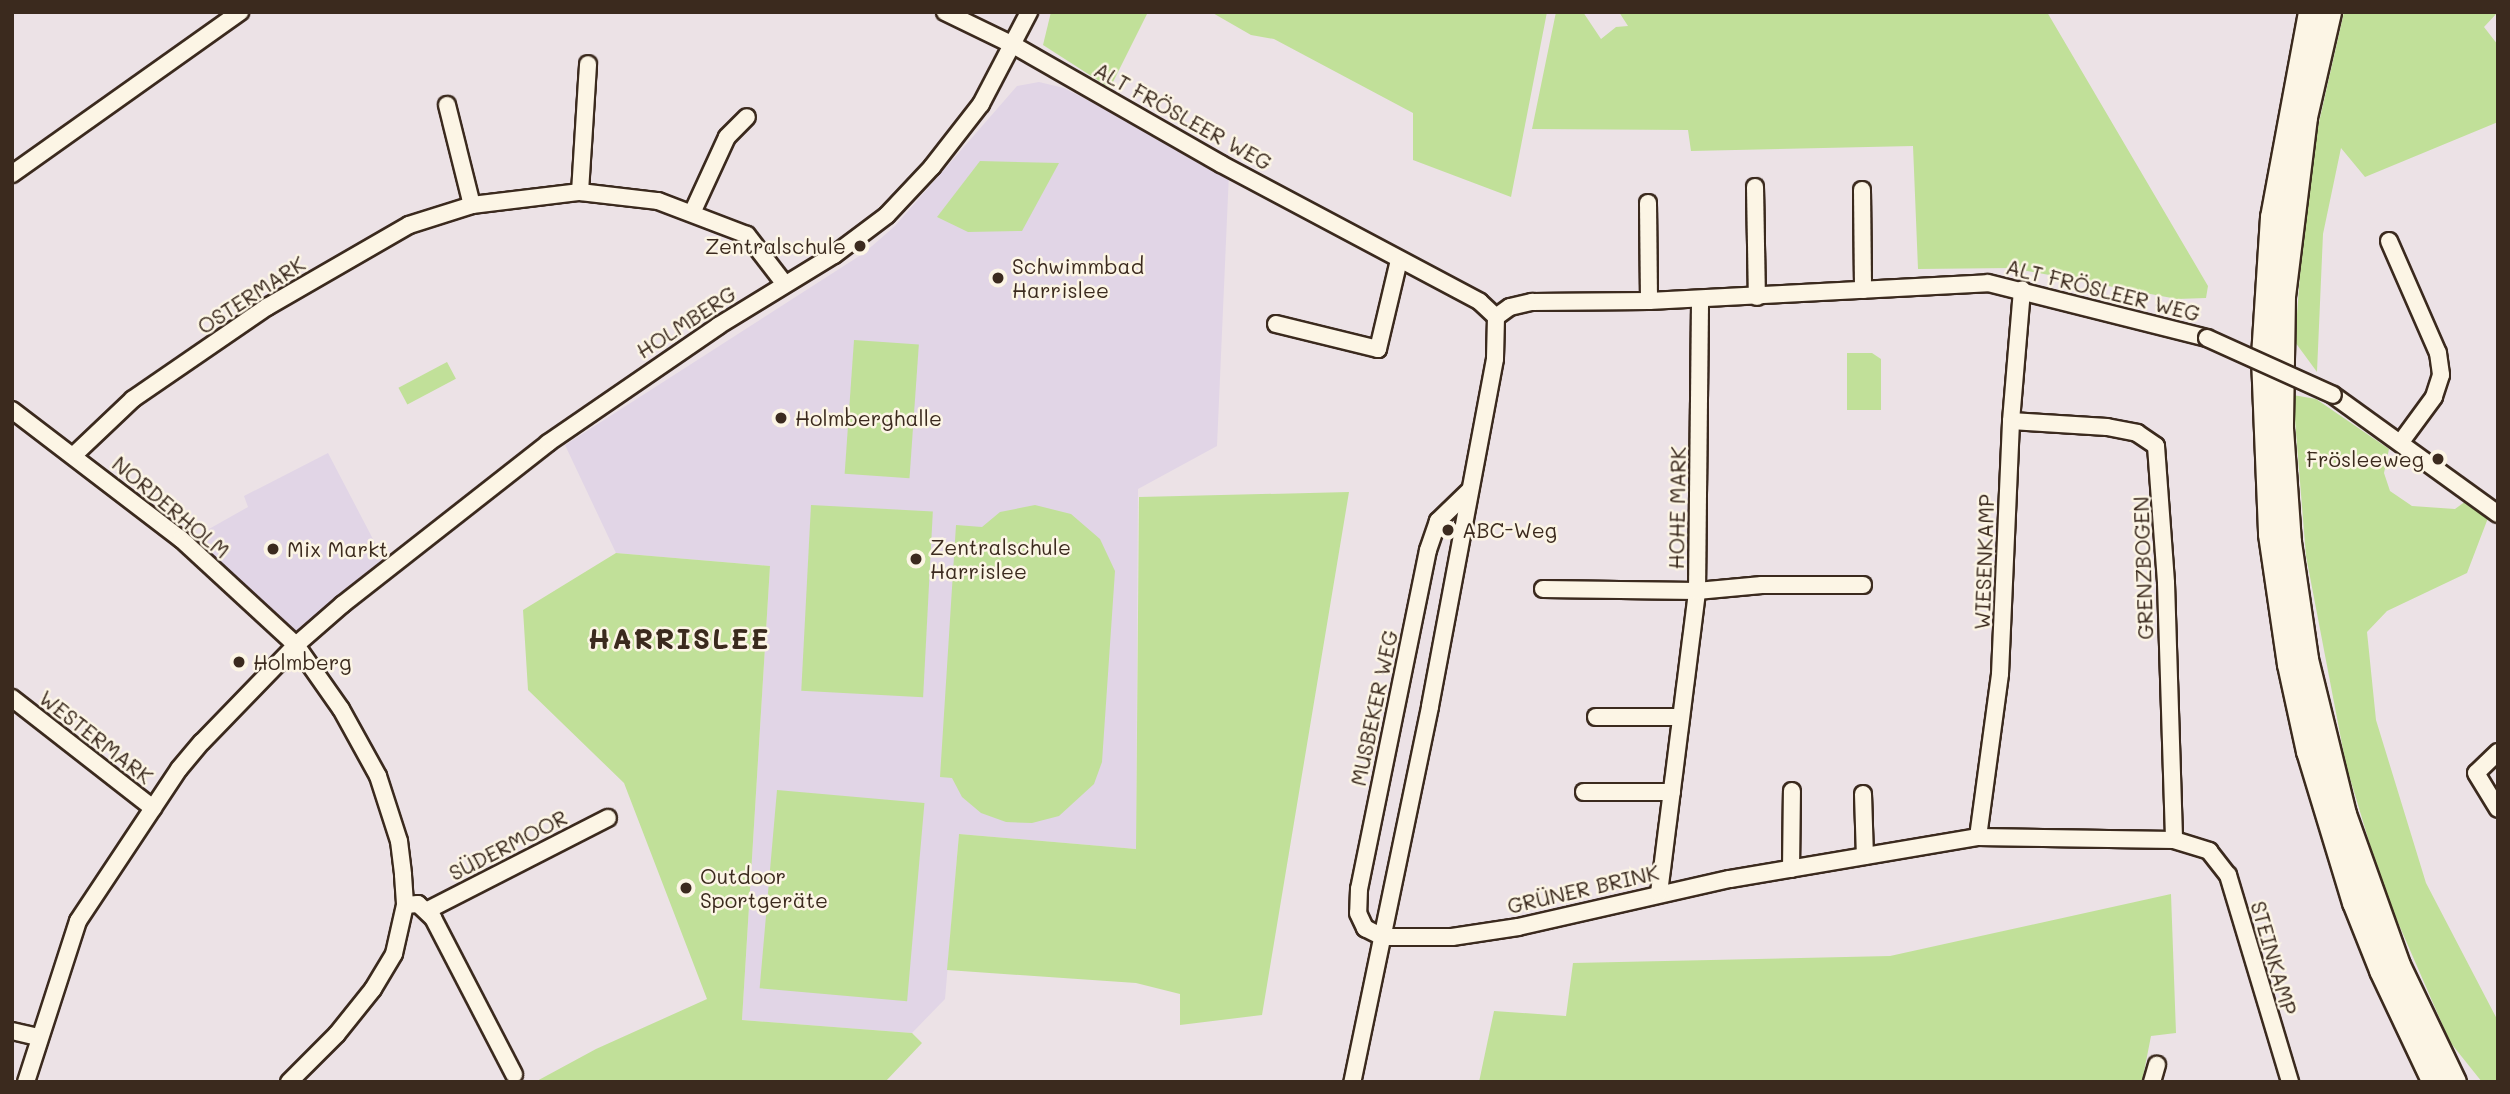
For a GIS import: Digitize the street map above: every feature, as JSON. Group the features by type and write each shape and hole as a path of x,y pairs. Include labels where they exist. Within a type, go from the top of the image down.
{"highway":[{"path":"2310,12 2288,111 2271,230 2263,357 2270,534 2289,664 2308,751 2376,959 2434,1082"},
{"path":"2329,12 2303,130 2283,295 2281,428 2289,542 2306,659 2344,814 2398,965 2454,1082"}],"street":[{"path":"12,173 240,12"},
{"name":"ALT FRÖSLEER WEG","path":"945,12 1015,46 1399,260 1480,302 1496,317 1510,307 1532,302 1758,297 1949,283 2022,289 2207,338 2333,395 2401,442"},
{"name":"HOLMBERG","path":"26,1082 37,1037 78,921 190,756 296,645 603,402 784,283 834,255 887,215 932,167 981,104 1015,46 1029,12"},
{"path":"580,192 588,64"},
{"path":"447,105 472,205"},
{"path":"693,211 726,137 747,117"},
{"path":"1755,187 1758,297"},
{"path":"1862,190 1863,290"},
{"name":"OSTERMARK","path":"74,455 133,400 267,307 409,225 472,205 580,192 620,194 693,211 747,235 784,283"},
{"path":"1648,202 1649,301"},
{"path":"2389,241 2438,353 2441,375 2434,397 2401,442 2498,514"},
{"path":"1276,324 1378,349 1399,260"},
{"name":"WIESENKAMP","path":"1978,837 2000,674 2011,421 2022,289"},
{"name":"HOHE MARK","path":"1659,893 1697,591 1700,299"},
{"path":"1352,1082 1383,937 1495,359 1496,317"},
{"name":"NORDERHOLM","path":"12,410 181,539 296,645 341,709 378,776 399,841 405,905 394,954 373,989 289,1082"},
{"name":"GRENZBOGEN","path":"2011,421 2108,427 2137,433 2155,446 2166,583 2174,839"},
{"name":"MUSBEKER WEG","path":"1383,937 1365,928 1358,913 1361,876 1428,550 1438,521 1470,490"},
{"path":"1543,589 1697,591 1762,585 1863,585"},
{"name":"WESTERMARK","path":"12,698 153,808"},
{"path":"1596,717 1681,717"},
{"path":"2498,752 2476,773 2498,809"},
{"path":"1791,791 1791,869"},
{"path":"1584,792 1672,792"},
{"path":"1863,794 1865,856"},
{"name":"SÜDERMOOR","path":"428,910 608,818"},
{"name":"GRÜNER BRINK","path":"1383,937 1452,937 1518,927 1659,893 1978,837 2174,839 2209,851"},
{"name":"STEINKAMP","path":"2209,851 2228,875 2290,1082"},
{"path":"405,905 418,904 428,910 514,1074"},
{"path":"12,1031 37,1037"},
{"path":"2152,1082 2157,1065"}],"shaded area":[{"name":"Zentralschule Harrislee","path":"1039,82 1064,88 1229,173 1217,446 1138,489 1136,849 959,834 945,999 912,1033 742,1020 770,566 616,553 565,445 864,253 895,226 1017,86"},
{"path":"328,453 386,564 295,635 193,538 248,507 244,496"}],"green space":[{"path":"1051,12 1148,12 1110,88 1043,45"},
{"path":"1211,12 1547,12 1511,197 1413,160 1413,113 1274,39 1251,35"},
{"path":"1556,12 1583,12 1601,39 1616,27 1628,26 1619,12 2047,12 2208,286 2206,298 2177,299 2012,268 1918,269 1913,146 1691,151 1688,130 1532,129"},
{"path":"2344,12 2498,12 2484,27 2498,45 2498,122 2365,177 2341,148 2323,234 2317,372 2295,342 2303,233 2315,140"},
{"path":"980,161 1059,163 1022,231 968,232 937,217"},
{"path":"854,340 919,345 909,478 845,474"},
{"path":"1847,353 1872,353 1881,359 1881,410 1847,410"},
{"path":"447,362 456,379 407,405 398,388"},
{"path":"2293,395 2316,399 2389,449 2384,473 2390,491 2412,506 2455,509 2466,501 2488,518 2467,573 2387,611 2367,632 2376,720 2426,883 2498,1021 2498,1082 2482,1082 2450,1042 2383,888 2346,765 2306,556"},
{"path":"1349,492 1262,1015 1180,1025 1180,994 1136,983 947,970 959,834 1136,849 1139,497"},
{"path":"811,505 933,511 923,697 801,691"},
{"path":"1035,505 1071,514 1100,539 1115,571 1102,762 1094,784 1059,816 1032,823 1006,822 981,813 962,797 952,778 940,777 956,525 982,527 1000,512"},
{"path":"616,553 770,566 742,1020 912,1033 922,1043 885,1082 535,1082 596,1049 707,999 624,783 528,690 523,610"},
{"path":"777,790 924,803 907,1001 760,988"},
{"path":"2171,894 2176,1033 2151,1036 2142,1082 1479,1082 1494,1011 1566,1016 1573,963 1890,956"}],"place":[{"name":"Zentralschule","path":"860,246"},
{"name":"Schwimmbad Harrislee","path":"998,278"},
{"name":"Holmberghalle","path":"781,418"},
{"name":"Frösleeweg","path":"2438,459"},
{"name":"ABC-Weg","path":"1448,530"},
{"name":"Mix Markt","path":"273,549"},
{"name":"Zentralschule Harrislee","path":"916,559"},
{"name":"Holmberg","path":"239,662"},
{"name":"Outdoor Sportgeräte","path":"686,888"}],"district":[{"name":"HARRISLEE","path":"679,638"}]}
